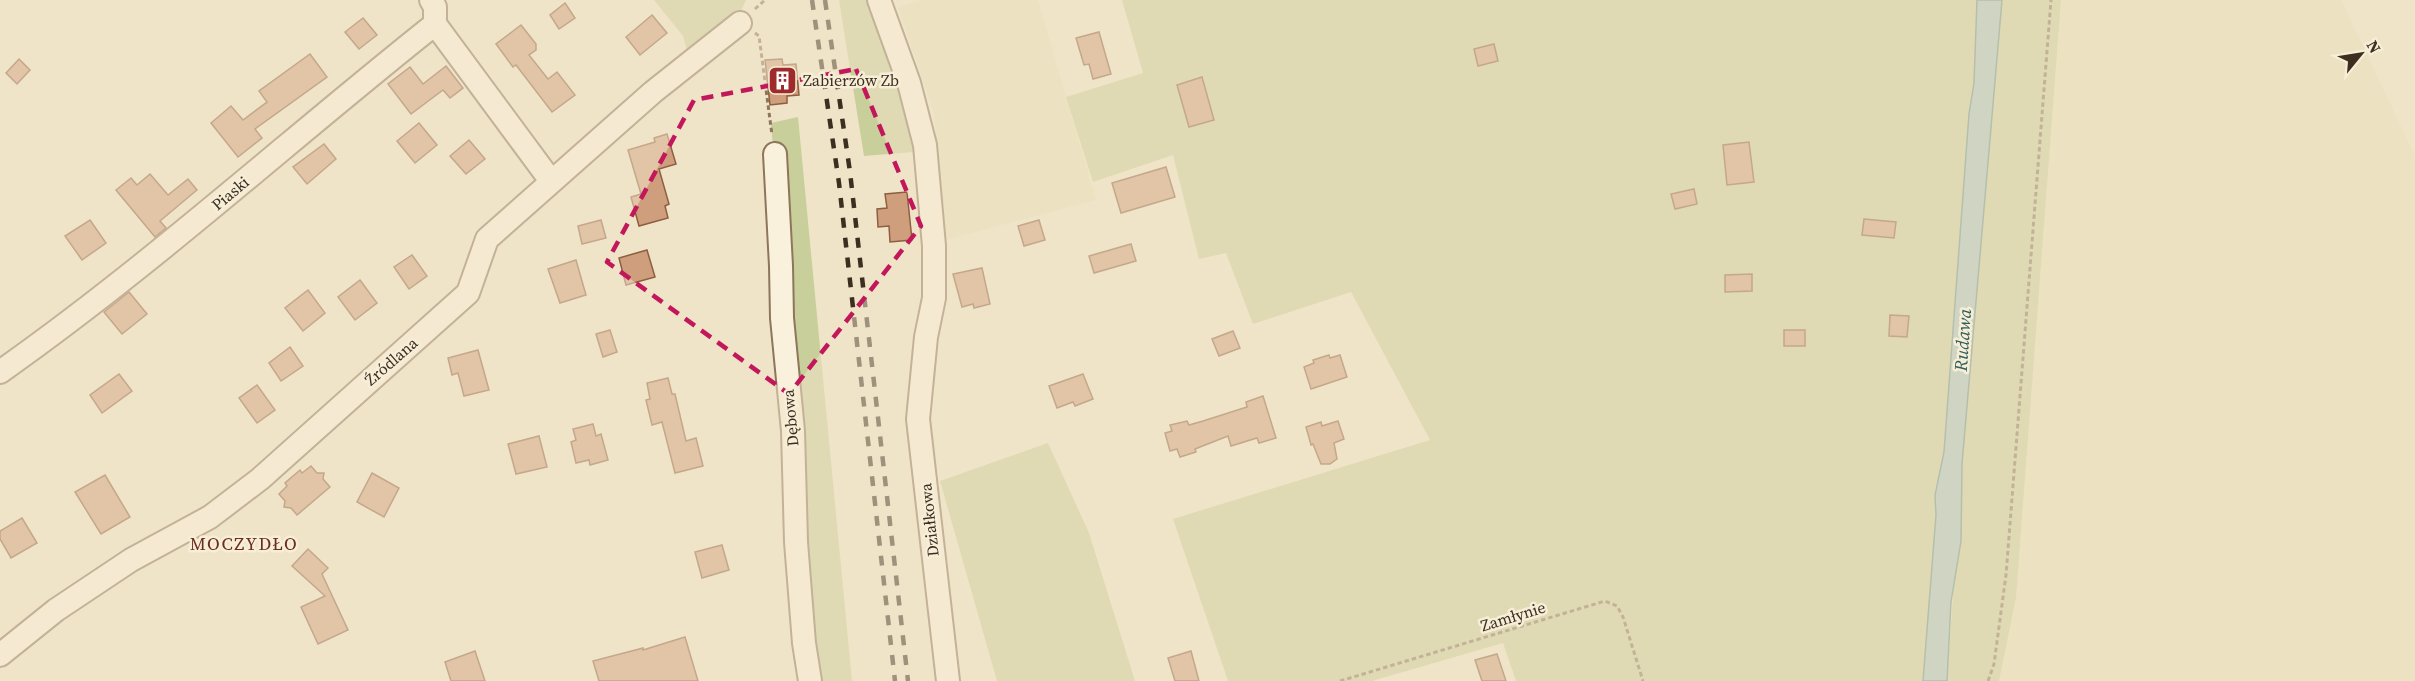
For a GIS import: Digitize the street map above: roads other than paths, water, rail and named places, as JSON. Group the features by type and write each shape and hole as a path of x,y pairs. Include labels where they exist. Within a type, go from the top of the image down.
{"street":[{"path":"431,0 435,7 435,24 551,182"},
{"name":"Działkowa","path":"879,0 909,82 925,145 934,246 934,298 924,359 918,419 948,681"},
{"name":"Źródlana","path":"0,655 56,609 131,560 210,517 260,480 468,294 487,239 653,92 740,23"},
{"name":"Piaski","path":"0,372 72,321 435,24"},
{"name":"Dębowa","path":"774,154 782,318 793,431 796,542 804,643 810,681"}],"water":[{"name":"Rudawa","path":"1977,0 2002,0 1962,464 1961,541 1951,602 1947,681 1923,681 1936,515 1935,495 1944,452 1969,114 1974,83"}],"railway":[{"path":"812,0 839,183 895,681"},
{"path":"825,0 850,172 908,681"}],"place":[{"name":"Zabierzów Zb","path":"782,80"}],"district":[{"name":"MOCZYDŁO","path":"244,544"}]}
